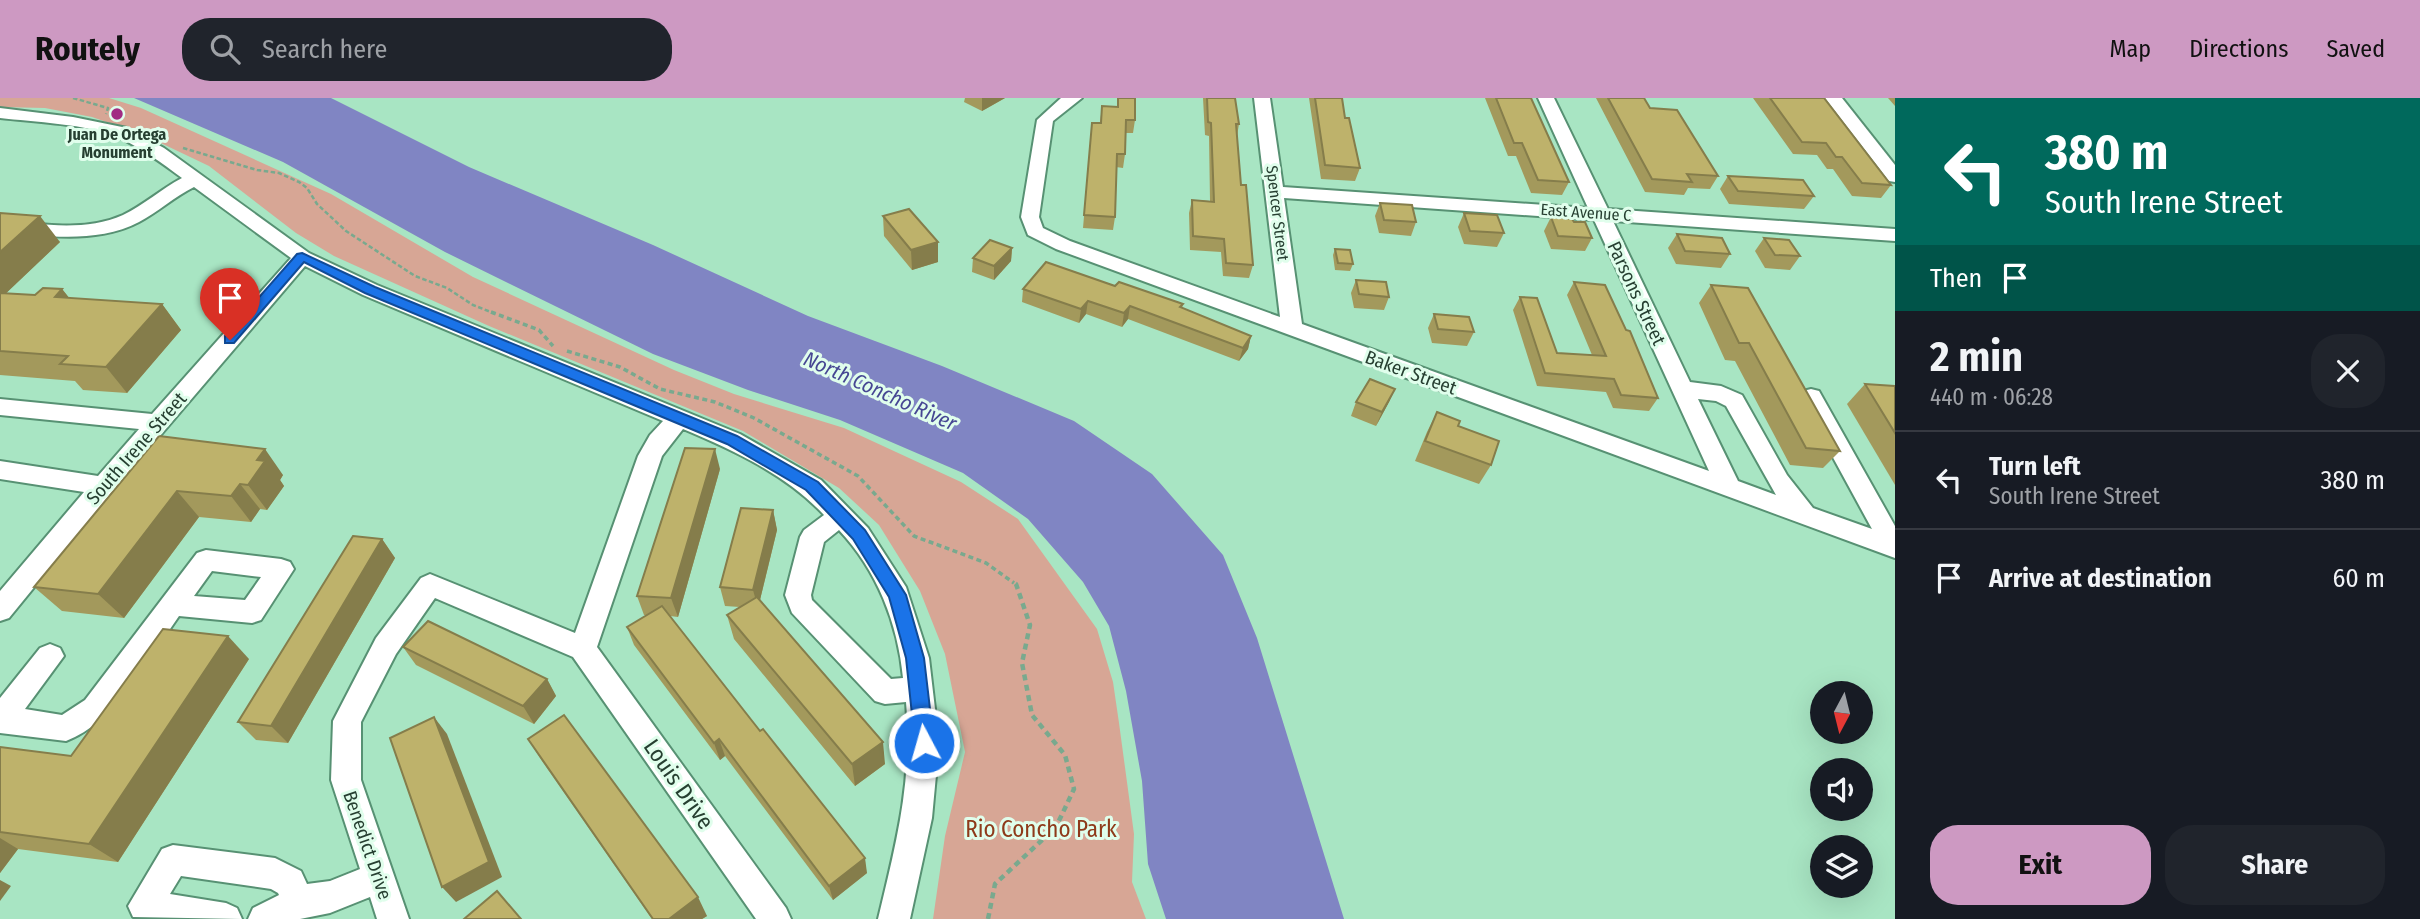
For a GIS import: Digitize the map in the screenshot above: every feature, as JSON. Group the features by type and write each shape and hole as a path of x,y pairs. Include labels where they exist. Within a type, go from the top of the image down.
{"street":[{"name":"Baker Street","path":"1074,98 1062,104 1045,120 1030,217 1035,231 1063,246 1894,547"},
{"name":"Spencer Street","path":"1262,98 1292,328"},
{"name":"Parsons Street","path":"1546,98 1729,488"},
{"path":"1833,98 1895,177"},
{"path":"0,113 73,122 121,132 158,152 302,257 370,290 732,440 812,486 859,535 897,595 915,658 924,743 917,818 894,919"},
{"path":"0,226 62,232 90,230 119,223 144,212 176,186 196,180"},
{"name":"East Avenue C","path":"1276,192 1895,235"},
{"name":"South Irene Street","path":"0,610 103,486 302,257"},
{"path":"1682,389 1721,394 1734,401 1779,481 1804,514"},
{"path":"1811,397 1894,547"},
{"path":"0,407 158,423"},
{"path":"583,649 650,456 658,441 679,418"},
{"path":"0,470 103,486"},
{"path":"1869,504 1895,508"},
{"path":"840,516 813,537 798,595 800,605 885,692 918,688"},
{"name":"Benedict Drive","path":"393,919 346,780 347,721 386,646 430,585 583,649"},
{"path":"50,656 1,719 66,728 95,709 173,605"},
{"name":"Louis Drive","path":"583,649 775,919"},
{"path":"226,919 144,906 173,860 275,874 290,882 297,902"},
{"path":"264,919 275,917 297,902 330,897 379,878"}],"green space":[{"name":"Rio Concho Park","path":"0,98 109,98 141,108 331,194 473,277 674,370 734,394 844,428 961,482 1018,519 1097,629 1113,682 1119,723 1134,834 1132,882 1146,919 933,919 945,836 965,752 945,654 920,591 879,525 839,488 743,431 489,326 334,256 296,233 209,166 144,135 92,117 45,108 0,107"}],"water":[{"name":"North Concho River","path":"134,98 331,98 469,167 653,245 808,316 942,366 1074,421 1152,474 1223,555 1257,638 1344,919 1166,919 1148,864 1142,781 1126,691 1109,626 1083,582 1028,519 963,473 840,420 748,390 653,354 445,252 283,162"}],"building":[{"path":"1118,98 1135,98 1135,120 1126,120 1125,154 1117,154 1115,217 1084,215 1092,123 1101,123 1102,106 1118,107"},
{"path":"1207,98 1235,98 1239,124 1236,124 1241,185 1246,185 1253,265 1226,263 1224,239 1193,236 1192,200 1214,202 1211,123 1208,122"},
{"path":"1315,98 1342,98 1360,168 1325,165"},
{"path":"1496,98 1531,98 1569,182 1538,180 1522,143 1514,143"},
{"path":"1608,98 1644,98 1650,108 1677,110 1718,176 1687,174 1692,182 1652,179"},
{"path":"1770,98 1824,98 1891,185 1862,183 1842,157 1836,157 1826,143 1802,142"},
{"path":"1728,176 1803,180 1814,196 1738,191"},
{"path":"1380,203 1412,205 1416,222 1384,220"},
{"path":"909,209 938,242 911,250 883,216"},
{"path":"0,213 40,216 0,252"},
{"path":"1464,213 1497,215 1504,233 1470,231"},
{"path":"1551,217 1585,222 1592,238 1558,236"},
{"path":"1677,234 1722,238 1730,254 1685,251"},
{"path":"1764,238 1789,240 1800,256 1775,255"},
{"path":"990,240 1012,248 994,266 973,258"},
{"path":"1335,249 1350,250 1353,264 1338,263"},
{"path":"1046,262 1115,286 1119,282 1183,304 1180,307 1251,336 1243,348 1130,306 1124,313 1088,301 1081,309 1023,289"},
{"path":"1356,280 1386,282 1389,297 1359,294"},
{"path":"1574,282 1605,285 1626,330 1630,331 1658,398 1621,395 1614,379 1545,373 1520,297 1537,298 1557,353 1606,356"},
{"path":"1711,285 1748,288 1840,451 1806,448 1749,343 1739,343"},
{"path":"43,288 62,289 55,297 162,304 106,367 60,364 68,356 0,351 0,293 35,295"},
{"path":"1434,314 1469,317 1474,332 1438,329"},
{"path":"1370,379 1395,389 1382,412 1356,402"},
{"path":"1865,384 1895,386 1895,433"},
{"path":"1437,412 1460,421 1458,426 1499,441 1491,465 1425,441"},
{"path":"159,436 265,449 257,460 265,461 248,485 240,484 231,496 177,491 98,594 34,587"},
{"path":"685,448 715,449 671,598 637,596"},
{"path":"741,508 773,510 753,590 720,587"},
{"path":"353,536 382,539 271,726 238,722"},
{"path":"757,597 883,742 852,764 727,615"},
{"path":"662,606 865,858 829,886 719,739 714,743 627,627"},
{"path":"428,621 547,679 523,706 403,647"},
{"path":"163,629 228,636 89,844 0,832 0,747 71,756"},
{"path":"564,715 698,897 669,919 653,919 528,739"},
{"path":"434,717 489,862 442,887 390,738"},
{"path":"497,891 521,919 464,919"}],"place":[{"name":"Juan De Ortega Monument","path":"117,114"}],"route":[{"path":"230,340 302,257 370,290 732,440 812,486 859,535 897,595 915,658 924,743"}]}
